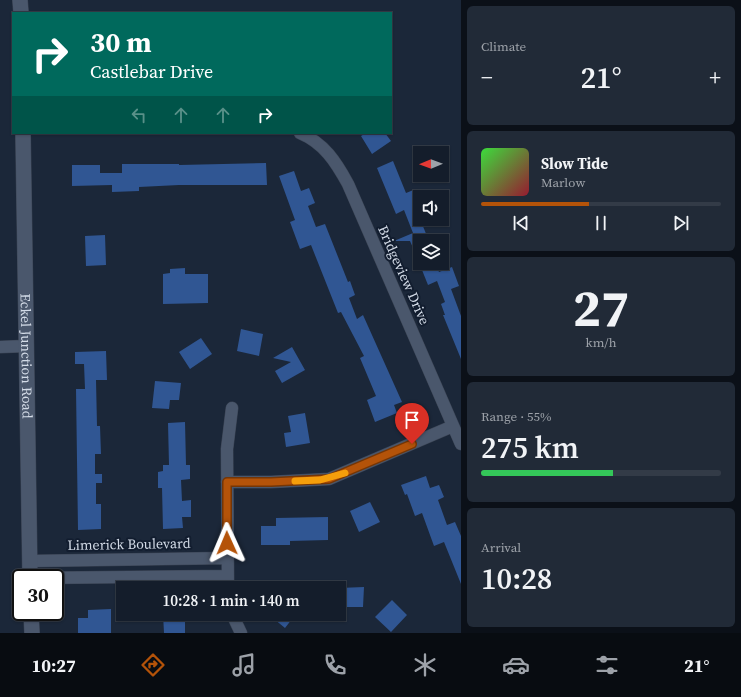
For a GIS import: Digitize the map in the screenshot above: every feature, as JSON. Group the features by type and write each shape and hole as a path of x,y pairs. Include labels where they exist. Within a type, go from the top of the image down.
{"street":[{"path":"20,0 20,12"},
{"name":"Eckel Junction Road","path":"23,134 30,569"},
{"name":"Bridgeview Drive","path":"302,134 323,147 340,168 461,444"},
{"path":"0,347 26,346"},
{"path":"228,581 227,449 232,408"},
{"path":"227,482 271,482 329,479 453,426"},
{"name":"Limerick Boulevard","path":"30,561 228,558"},
{"path":"64,579 178,581"},
{"path":"31,621 32,633"},
{"path":"235,621 241,633"}],"building":[{"path":"364,134 386,134 391,141 372,154 361,136"},
{"path":"393,161 406,193 413,190 413,226 423,226 426,234 413,234 413,248 410,241 394,241 413,233 404,210 396,214 377,168"},
{"path":"266,163 267,185 179,185 139,187 139,191 112,192 112,185 72,186 72,165 100,165 100,173 122,173 122,164 179,165"},
{"path":"294,171 301,191 309,188 315,203 308,206 316,227 325,224 348,282 350,281 355,295 349,298 357,319 363,315 402,402 394,405 397,413 375,422 367,400 376,396 360,358 364,356 341,312 338,313 311,245 300,249 290,222 295,220 279,176"},
{"path":"105,235 106,265 86,266 85,236"},
{"path":"452,267 459,286 451,289 461,316 461,359 443,315 445,315 441,304 445,302 437,281 428,285 422,270 438,270 439,272 449,270 449,268"},
{"path":"185,268 185,274 208,274 208,303 163,304 163,274 170,273 170,269"},
{"path":"241,329 263,334 259,356 237,351"},
{"path":"201,338 212,354 190,369 179,352"},
{"path":"292,347 305,370 282,383 275,371 291,362 273,358"},
{"path":"106,351 107,380 96,380 97,426 100,426 101,454 95,454 95,474 102,474 102,483 96,483 96,504 101,504 101,529 78,530 76,389 85,389 84,364 75,364 75,352"},
{"path":"155,381 181,383 179,400 170,400 169,409 152,408"},
{"path":"305,413 310,443 286,447 284,433 291,432 288,416"},
{"path":"185,422 186,465 190,465 190,479 181,480 182,501 191,500 191,517 182,517 183,528 163,529 162,488 158,488 158,472 163,471 163,465 169,465 168,423"},
{"path":"426,476 430,488 439,485 444,497 438,500 447,525 455,522 461,536 461,584 444,542 434,546 422,513 415,516 407,494 405,495 401,485"},
{"path":"370,502 380,522 359,532 350,511"},
{"path":"328,517 328,540 290,541 290,545 261,545 261,526 276,526 276,518"},
{"path":"364,587 363,607 346,607 346,588"},
{"path":"392,600 407,615 391,632 375,617"},
{"path":"111,609 111,633 78,633 78,618 88,618 88,610"},
{"path":"163,621 185,621 185,633 164,633"},
{"path":"276,621 290,621 285,628"}],"slow traffic":[{"path":"295,481 329,479 345,473"}],"route":[{"path":"227,543 227,482 271,482 329,479 412,444"}]}
